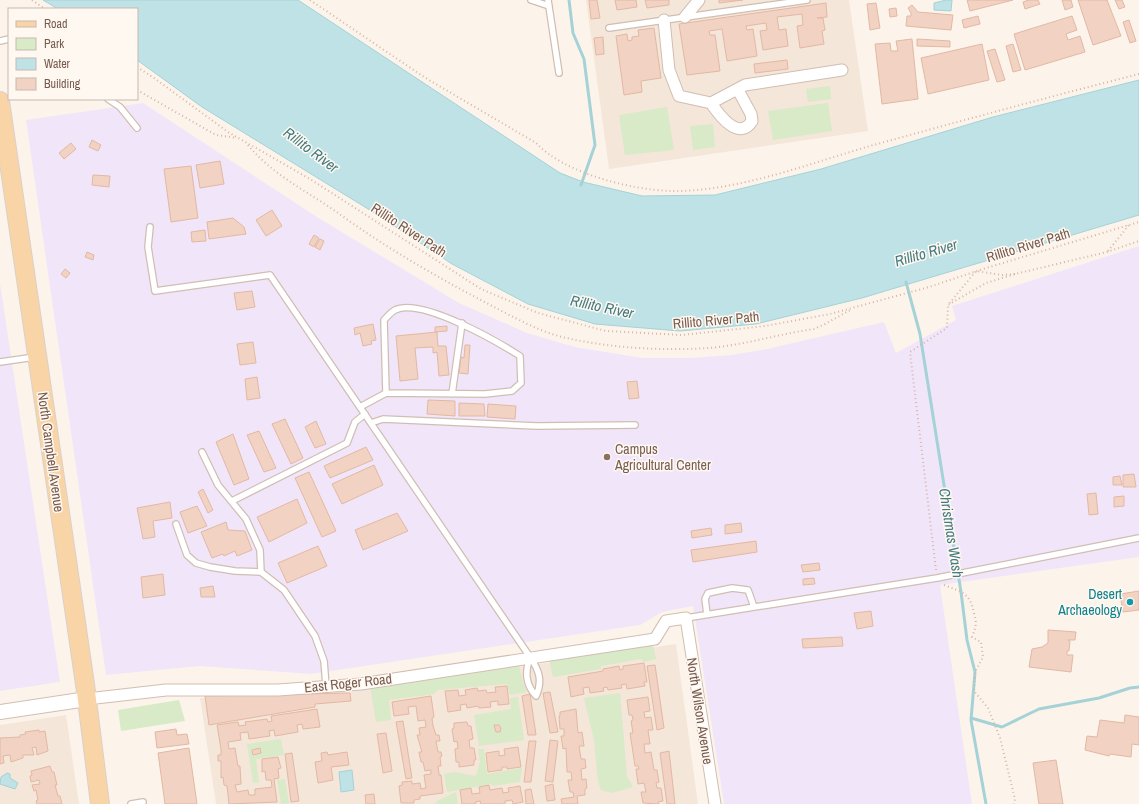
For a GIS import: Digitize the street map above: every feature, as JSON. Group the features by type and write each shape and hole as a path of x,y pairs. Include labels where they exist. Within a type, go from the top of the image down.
{"main road":[{"name":"North Campbell Avenue","path":"0,102 87,699 100,804"}],"street":[{"path":"685,17 690,0"},
{"path":"685,17 699,0"},
{"path":"664,20 669,70 679,96 711,103 745,86 842,70"},
{"path":"711,103 726,123 733,127 745,128 752,121 751,114 738,90"},
{"name":"East Roger Road","path":"0,712 87,699 166,690 278,690 361,684 655,639 666,621 686,618"},
{"name":"North Wilson Avenue","path":"686,618 715,804"}],"lane":[{"path":"531,0 548,3 559,73"},
{"path":"609,28 807,0"},
{"path":"110,100 120,107 137,128"},
{"path":"150,227 148,247 155,291 270,275 538,668 540,686 536,696 528,688 526,668 530,657"},
{"path":"360,407 386,393 485,394 512,391 520,383 520,356 493,338 452,318 413,308 396,309 384,320 386,393"},
{"path":"452,394 462,323"},
{"path":"0,362 37,357"},
{"path":"232,501 347,443 355,422 365,414"},
{"path":"371,423 383,418 537,426 635,425"},
{"path":"202,452 218,485 246,519 258,545 262,562 262,572"},
{"path":"176,524 187,555 196,563 235,571 262,572 284,590 315,636 324,661 326,686"},
{"path":"686,618 937,578 1139,538"},
{"path":"707,614 705,599 708,593 732,588 748,590 754,607"},
{"path":"131,804 143,802"}],"path":[{"path":"32,0 44,8"},
{"path":"310,0 424,77 536,144 546,154 602,178 626,186 670,191 740,183 998,111 1139,74"},
{"name":"Rillito River Path","path":"138,68 228,132 310,179 481,289 538,313 606,331 682,335 765,326 854,308 929,287 976,271 1139,222"},
{"path":"138,91 216,135 240,139"},
{"path":"247,143 261,159 296,186 318,199 402,256 505,314 562,337 625,346 710,348 765,339 814,328 825,324 854,308"},
{"path":"1107,252 1129,225"},
{"path":"948,305 986,283 1015,274 1107,252 1139,241"},
{"path":"910,352 947,328 948,305 976,271 1002,275 1015,274"}],"shaded area":[{"path":"586,0 849,0 868,131 609,169"},
{"name":"Campus Agricultural Center","path":"143,103 317,217 459,303 527,333 575,347 642,358 690,358 732,355 767,349 884,322 896,353 956,320 952,306 1139,246 1139,557 940,585 972,804 724,804 693,606 662,612 640,625 311,674 200,666 106,675 26,120"},
{"path":"0,283 60,682 0,691"},
{"path":"676,644 698,804 216,804 200,698 353,691"},
{"path":"66,715 79,804 0,804 0,725"}],"green space":[{"path":"830,86 831,99 808,102 806,89"},
{"path":"828,103 832,131 773,140 768,111"},
{"path":"667,107 674,150 625,155 619,115"},
{"path":"713,124 715,147 693,150 690,126"},
{"path":"653,645 656,659 644,662 641,659 601,666 601,669 553,677 549,659"},
{"path":"519,665 523,683 527,692 510,695 507,684 438,690 434,694 389,700 391,720 376,722 370,686"},
{"path":"620,693 627,776 633,787 612,793 601,790 598,782 594,740 584,698"},
{"path":"518,697 524,740 479,746 474,715 511,709 510,698"},
{"path":"179,700 185,721 121,731 118,710"},
{"path":"281,739 284,755 256,759 259,782 253,783 247,744"},
{"path":"478,749 484,749 487,774 522,768 520,782 492,786 491,784 447,792 444,774 454,772 476,776 480,762"},
{"path":"285,779 289,803 281,804 277,780"},
{"path":"456,792 458,804 435,804 437,801"}],"water":[{"name":"Rillito River","path":"43,0 298,0 560,173 583,182 642,196 715,195 821,169 993,117 1139,80 1139,215 862,298 756,324 680,331 595,324 528,304 452,264 373,212 202,107 138,61 138,8 56,8"},
{"path":"952,0 951,11 934,10 934,3"},
{"path":"352,770 354,790 341,792 339,772"},
{"path":"7,773 10,774 10,778 18,783 15,789 0,784 1,777"}],"building":[{"path":"589,0 597,0 600,18 591,19"},
{"path":"615,0 636,0 637,7 617,10"},
{"path":"645,0 669,0 669,5 647,8"},
{"path":"719,0 743,0 719,3"},
{"path":"967,0 1013,0 970,11"},
{"path":"1038,0 1040,4 1025,9 1023,2"},
{"path":"1062,0 1071,0 1073,7 1065,10"},
{"path":"1078,0 1107,0 1121,36 1093,45"},
{"path":"1115,0 1122,0 1125,7 1119,9"},
{"path":"826,3 827,17 817,18 823,18 825,30 822,31 824,44 800,48 797,26 803,25 802,14 777,17 779,30 786,29 788,46 763,50 760,31 767,30 766,23 746,26 747,30 753,29 757,56 727,61 722,29 709,31 710,35 715,35 720,71 687,75 679,24"},
{"path":"876,3 880,28 870,30 867,4"},
{"path":"912,5 918,12 953,15 951,30 906,26 907,16 911,16 908,8"},
{"path":"896,8 897,16 890,17 889,9"},
{"path":"978,16 980,24 964,28 962,20"},
{"path":"1072,16 1077,30 1066,34 1068,40 1080,36 1085,52 1025,70 1014,34"},
{"path":"1129,20 1136,41 1130,43 1123,22"},
{"path":"654,28 661,78 641,81 642,92 624,95 616,36 627,34 628,41 632,40 632,37 639,36 638,30"},
{"path":"603,37 604,54 596,55 594,38"},
{"path":"912,39 918,99 882,104 875,44 890,43 891,51 898,51 896,41"},
{"path":"917,39 950,41 950,47 917,46"},
{"path":"982,44 989,80 928,94 921,58"},
{"path":"1013,44 1021,70 1013,72 1006,46"},
{"path":"995,49 1005,80 997,82 987,51"},
{"path":"787,60 788,69 755,73 754,64"},
{"path":"92,140 101,145 98,151 89,147"},
{"path":"71,143 76,149 64,159 59,153"},
{"path":"220,161 224,184 200,188 196,165"},
{"path":"191,166 198,218 171,222 164,169"},
{"path":"93,175 110,176 109,187 92,185"},
{"path":"272,210 282,226 266,236 256,220"},
{"path":"233,218 244,227 246,234 209,239 207,222"},
{"path":"205,230 206,241 192,242 191,232"},
{"path":"314,235 319,238 314,247 309,244"},
{"path":"320,239 324,241 320,250 315,247"},
{"path":"87,252 94,255 93,260 85,257"},
{"path":"65,269 70,273 66,278 61,274"},
{"path":"252,291 255,307 237,310 234,293"},
{"path":"373,324 376,340 371,341 372,344 363,346 360,333 355,335 354,328"},
{"path":"447,326 447,331 435,332 435,327"},
{"path":"437,332 438,346 446,346 449,375 439,376 437,352 433,353 433,347 415,348 418,379 400,381 396,336"},
{"path":"253,342 256,363 240,365 237,344"},
{"path":"465,345 470,345 468,374 459,373 461,357 464,358"},
{"path":"257,377 260,398 247,400 245,379"},
{"path":"637,381 639,398 629,399 627,382"},
{"path":"428,400 455,401 455,416 427,414"},
{"path":"459,403 484,404 485,416 459,416"},
{"path":"488,404 516,406 515,419 487,417"},
{"path":"285,419 303,458 291,464 272,424"},
{"path":"316,421 326,444 315,448 305,427"},
{"path":"259,431 276,468 264,472 247,435"},
{"path":"233,434 249,479 234,485 216,442"},
{"path":"366,447 373,460 330,478 324,466"},
{"path":"374,465 383,485 342,504 332,484"},
{"path":"309,472 336,531 322,537 295,478"},
{"path":"1134,474 1136,487 1123,487 1123,475"},
{"path":"1120,476 1122,485 1113,485 1113,477"},
{"path":"203,489 213,510 208,513 198,492"},
{"path":"1096,493 1098,514 1089,515 1087,494"},
{"path":"1124,496 1124,506 1114,507 1114,497"},
{"path":"297,499 307,523 269,542 257,517"},
{"path":"170,502 172,518 153,521 155,537 143,539 137,508"},
{"path":"197,506 207,526 188,533 180,512"},
{"path":"397,513 408,531 363,550 355,530"},
{"path":"226,522 228,530 245,531 252,550 237,556 235,551 224,556 223,554 212,558 201,532"},
{"path":"741,523 742,532 725,534 725,525"},
{"path":"711,528 712,535 692,538 691,531"},
{"path":"756,541 757,552 693,562 691,550"},
{"path":"318,546 327,566 287,583 278,563"},
{"path":"819,563 820,570 803,572 801,565"},
{"path":"163,574 165,595 143,598 141,577"},
{"path":"814,578 815,584 803,585 803,579"},
{"path":"213,586 215,597 201,597 200,588"},
{"name":"Desert Archaeology","path":"1139,591 1139,610 1123,612 1120,594"},
{"path":"871,611 873,626 857,629 854,613"},
{"path":"1048,630 1076,632 1075,640 1068,640 1070,641 1067,655 1073,655 1071,672 1029,667 1032,649 1042,647 1048,643"},
{"path":"842,637 843,646 803,648 802,639"},
{"path":"644,663 647,682 644,682 645,686 627,689 626,684 621,685 622,688 608,690 607,687 603,688 604,691 590,693 589,687 583,688 584,694 571,697 568,677 603,671 603,669 619,666 620,670 623,669 623,666"},
{"path":"655,665 664,728 657,730 647,666"},
{"path":"507,686 509,704 498,705 498,701 490,702 491,707 479,708 478,706 467,708 466,704 460,705 461,710 448,712 445,691 458,690 459,696 466,695 465,690 477,688 478,691 486,690 487,693 496,692 495,687"},
{"path":"550,692 558,732 550,733 543,693"},
{"path":"350,693 351,701 315,704 315,707 209,725 205,696"},
{"path":"530,694 536,735 528,735 522,696"},
{"path":"431,696 434,717 432,718 433,726 436,735 439,735 440,741 436,741 438,752 441,752 442,756 440,757 441,766 438,766 439,775 441,775 443,793 420,796 420,799 414,800 414,803 401,803 399,786 402,785 402,782 412,781 412,784 420,783 421,789 426,788 424,775 431,774 431,770 425,771 419,752 422,752 417,735 420,735 419,728 426,727 425,720 418,721 416,706 408,707 409,714 394,716 392,702"},
{"path":"648,697 650,711 644,712 645,718 651,717 653,730 648,730 650,744 644,744 645,753 651,752 654,770 657,770 659,782 656,783 657,788 661,788 663,801 658,802 659,804 643,803 641,792 646,792 644,783 638,784 636,769 639,769 638,766 635,766 630,733 633,733 631,721 633,720 632,715 629,715 627,700"},
{"path":"317,709 320,727 303,729 302,724 297,725 298,732 275,736 274,730 269,731 270,736 249,739 248,732 240,733 241,740 228,742 229,749 235,748 238,766 240,766 241,784 235,785 237,792 248,790 249,795 255,795 255,789 272,787 271,780 266,780 265,771 262,772 262,759 278,757 281,768 278,769 279,778 274,779 277,802 229,804 227,786 224,785 223,777 221,778 221,761 218,761 218,755 221,755 221,749 217,725 238,722 239,726 246,725 245,722 267,719 268,722 272,721 271,716"},
{"path":"576,709 578,733 582,732 584,746 579,746 581,759 585,759 586,768 581,769 582,780 586,779 587,788 585,789 585,795 577,796 578,804 562,804 561,799 574,797 573,792 570,792 568,780 572,780 571,772 567,772 566,748 563,749 561,736 564,736 564,729 560,729 559,716 560,712"},
{"path":"1125,715 1139,717 1139,745 1132,744 1131,757 1110,754 1109,756 1085,750 1087,736 1097,737 1100,720 1124,723"},
{"path":"403,721 412,778 406,779 396,722"},
{"path":"467,722 468,726 471,726 473,739 469,740 470,748 474,748 476,760 474,760 474,765 459,767 459,762 456,762 455,749 458,748 457,741 454,742 452,729 454,728 454,723"},
{"path":"494,725 499,725 501,728 500,732 496,732"},
{"path":"176,729 177,735 187,734 189,744 157,748 155,732"},
{"path":"39,730 39,732 45,731 48,751 37,755 36,747 32,748 34,755 23,755 23,758 11,762 10,755 3,756 4,763 0,764 0,738 20,737 20,735 26,734 25,732"},
{"path":"386,733 392,771 383,773 377,734"},
{"path":"550,740 558,741 553,782 545,781"},
{"path":"529,741 536,741 531,782 524,782"},
{"path":"518,747 521,767 507,769 507,767 502,767 502,770 488,772 486,753 499,751 499,756 505,755 504,749"},
{"path":"189,748 197,804 165,804 158,753"},
{"path":"260,748 261,753 253,755 252,750"},
{"path":"669,751 675,804 667,804 660,753"},
{"path":"327,752 328,755 347,752 349,765 331,767 333,780 318,783 315,762 322,761 321,753"},
{"path":"292,753 299,801 291,802 285,754"},
{"path":"1056,760 1063,804 1039,804 1033,763"},
{"path":"50,766 52,772 54,772 57,785 55,785 62,804 37,804 36,801 38,800 36,790 34,791 32,785 40,784 39,780 31,782 31,771"},
{"path":"553,784 555,800 547,801 545,786"},
{"path":"489,785 490,790 502,788 503,793 509,792 508,788 520,786 523,802 513,804 512,800 505,801 505,804 481,804 480,801 475,802 476,804 462,804 460,790 471,788 472,794 480,793 479,787"},
{"path":"531,789 534,804 526,804 525,790"},
{"path":"374,794 375,804 366,804 365,795"}],"waterway":[{"path":"569,0 573,33 584,59 595,145 581,185"},
{"name":"Christmas Wash","path":"906,282 920,334 961,592 967,640 975,672 971,720 986,804"},
{"path":"971,718 1002,727 1039,709 1099,698 1130,688 1139,687"}],"place":[{"name":"Campus Agricultural Center","path":"607,457"},
{"name":"Desert Archaeology","path":"1130,602"}]}
